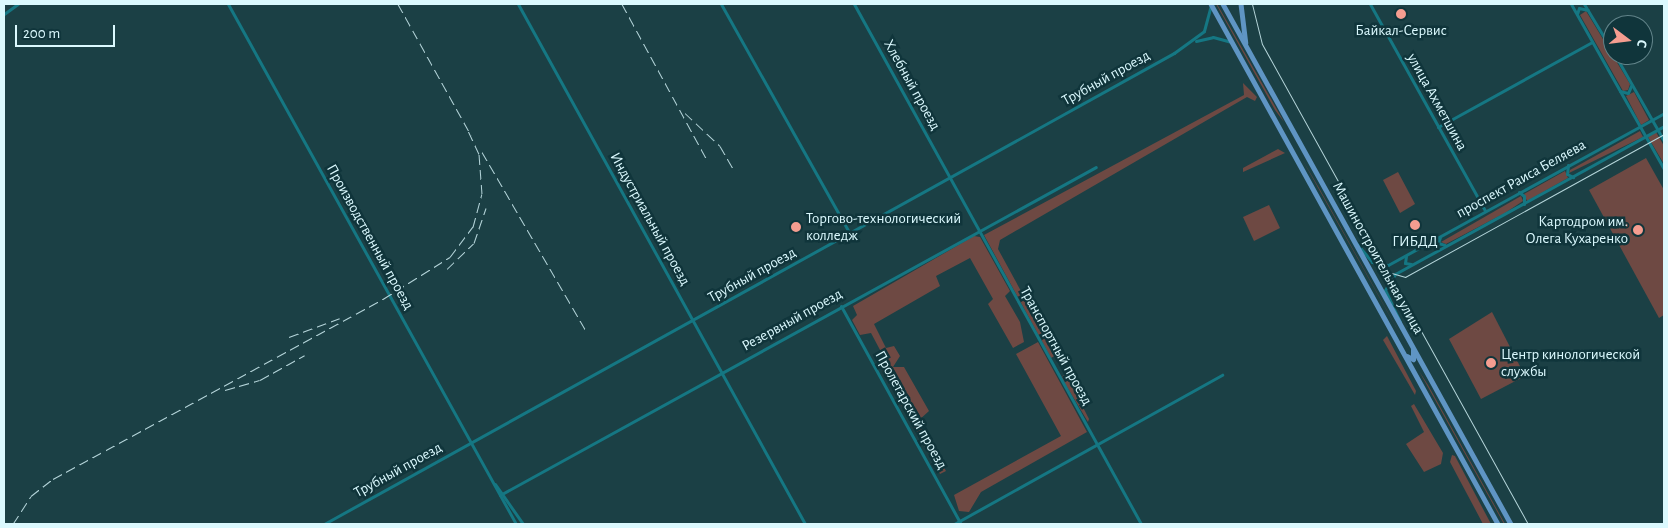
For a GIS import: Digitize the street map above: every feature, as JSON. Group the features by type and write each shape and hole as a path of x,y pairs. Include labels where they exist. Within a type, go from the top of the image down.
{"main road":[{"name":"Машиностроительная улица","path":"1211,4 1498,524"},
{"name":"Машиностроительная улица","path":"1223,4 1511,524"},
{"path":"1241,4 1248,49"},
{"path":"1286,139 1295,144 1295,134"},
{"path":"1301,167 1302,157 1310,162"},
{"path":"1404,353 1413,359 1412,346"},
{"path":"1419,380 1418,369 1429,376"}],"street":[{"path":"4,14 18,4"},
{"name":"Производственный проезд","path":"228,4 516,524"},
{"name":"Индустриальный проезд","path":"518,4 805,524"},
{"path":"721,4 850,234"},
{"name":"Хлебный проезд","path":"854,4 950,178"},
{"path":"1190,43 1208,25 1211,4"},
{"name":"улица Ахметшина","path":"1370,4 1485,211"},
{"path":"1571,4 1664,169"},
{"path":"1584,4 1603,35"},
{"path":"1578,17 1579,8 1588,10"},
{"path":"1190,43 1212,37 1232,42"},
{"path":"1438,127 1592,42"},
{"name":"Трубный проезд","path":"324,524 850,234 1190,43"},
{"path":"1620,65 1664,141"},
{"path":"1620,90 1628,93 1631,83"},
{"name":"проспект Раиса Беляева","path":"1354,242 1372,262 1388,264 1664,113"},
{"name":"проспект Раиса Беляева","path":"1401,325 1385,290 1394,275 1664,126"},
{"path":"1569,164 1567,172 1573,177"},
{"name":"Резервный проезд","path":"500,495 1096,167"},
{"name":"Транспортный проезд","path":"950,178 1141,524"},
{"path":"1519,192 1525,199 1523,205"},
{"path":"1442,235 1438,243 1448,245"},
{"path":"1407,254 1405,264 1413,264"},
{"name":"Пролетарский проезд","path":"841,306 961,523"},
{"path":"954,524 961,523 1097,444 1222,375"},
{"name":"Производственный проезд","path":"492,481 504,492 523,524"}],"shaded area":[{"path":"1217,4 1284,122 1275,110"},
{"path":"1586,11 1603,39 1603,56 1580,15"},
{"path":"1608,65 1619,65 1630,84 1628,90 1623,91"},
{"path":"1243,83 1257,97 1255,101 1247,97 1000,240 998,249 1056,355 1051,358 984,235 1244,95"},
{"path":"1634,92 1649,120 1641,125 1626,96"},
{"path":"1640,131 1643,137 1569,173 1570,170"},
{"path":"1656,132 1664,146 1664,164 1648,137"},
{"path":"1278,149 1285,153 1243,172 1243,168"},
{"name":"Картодром им. Олега Кухаренко","path":"1646,158 1664,190 1664,315 1659,318 1589,190"},
{"path":"1302,159 1319,188 1411,354"},
{"path":"1565,171 1568,178 1527,201 1524,194"},
{"path":"1398,172 1415,204 1400,213 1383,180"},
{"path":"1521,196 1523,201 1505,213 1446,244 1441,242"},
{"path":"1269,205 1280,228 1254,241 1243,217"},
{"path":"974,236 980,237 1010,291 1005,296 1020,322 1024,342 1013,348 988,304 993,299 970,258 936,276 940,286 874,324 886,348 894,346 900,356 893,367 904,367 929,411 918,421 946,471 940,474 882,371 888,365 871,333 860,335 852,320 857,315 853,306"},
{"name":"Центр кинологической службы","path":"1492,312 1525,376 1481,399 1449,339"},
{"path":"1387,336 1416,391 1415,395 1383,340"},
{"path":"1038,342 1087,432 981,492 969,512 959,511 954,495 1061,436 1016,354"},
{"path":"1419,371 1428,385 1505,524 1504,524"},
{"path":"1066,374 1089,419 1088,422 1061,377"},
{"path":"1414,404 1443,453 1441,464 1424,472 1406,444 1424,432 1411,406"},
{"path":"1452,455 1455,456 1491,524 1483,524 1450,462"}],"tram line":[{"path":"1252,4 1262,44 1528,524"},
{"path":"1388,272 1405,277 1664,134"}],"railway":[{"path":"398,4 471,135"},
{"path":"622,4 707,160"},
{"path":"685,113 720,146 734,170"},
{"path":"13,524 31,496 53,479 383,299 450,257 473,227 482,194 479,154 467,128"},
{"path":"482,152 585,329"},
{"path":"447,269 474,243 486,208"},
{"path":"289,337 340,318"},
{"path":"225,390 260,380 305,355"},
{"path":"4,408 4,450"}],"place":[{"name":"Байкал-Сервис","path":"1401,14"},
{"name":"ГИБДД","path":"1415,225"},
{"name":"Торгово-технологический колледж","path":"796,227"},
{"name":"Картодром им. Олега Кухаренко","path":"1638,230"},
{"name":"Центр кинологической службы","path":"1491,363"}]}
